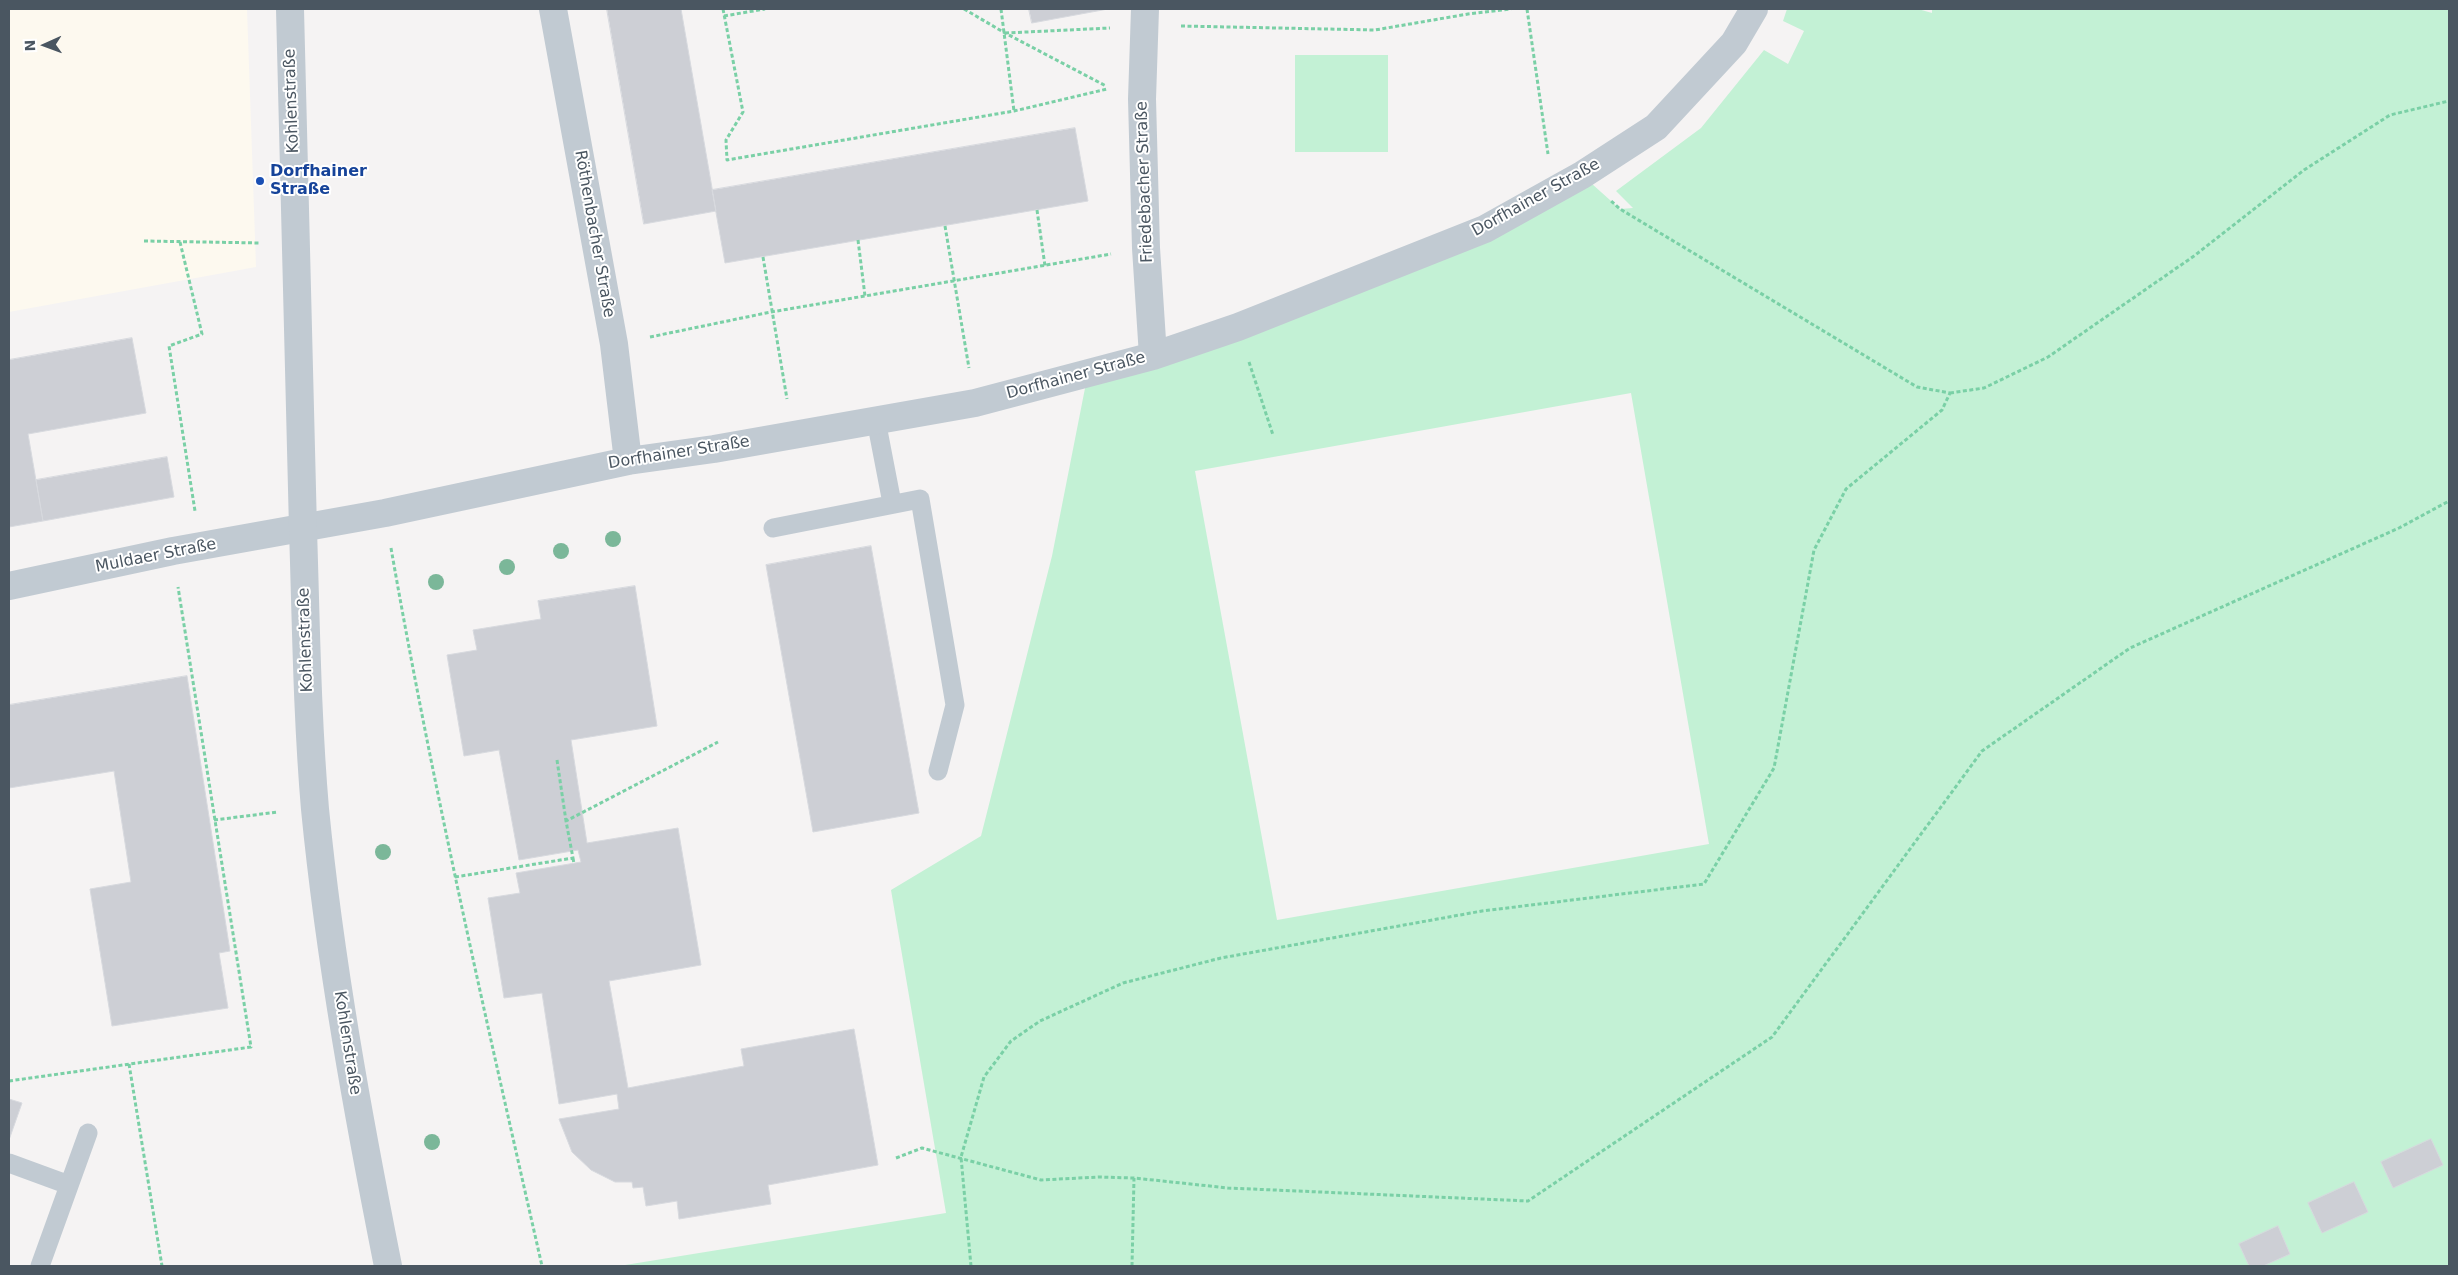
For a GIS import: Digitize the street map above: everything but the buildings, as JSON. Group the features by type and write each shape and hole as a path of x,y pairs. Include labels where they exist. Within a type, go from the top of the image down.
{"street":[{"name":"Kohlenstraße","path":"290,9 297,242 299,422 308,707 315,807 329,929 367,1160 388,1266"},
{"name":"Röthenbacher Straße","path":"553,9 614,344 628,461"},
{"name":"Dorfhainer Straße","path":"303,527 385,512 628,461 714,449 975,403 1153,356 1238,327 1485,229 1582,175 1656,127 1734,43 1754,9"},
{"name":"Friedebacher Straße","path":"1145,17 1142,99 1146,248 1153,356"},
{"name":"Muldaer Straße","path":"9,586 173,550 303,527"}],"lane":[{"path":"876,420 892,503"},
{"path":"773,528 920,499 955,705 938,771"},
{"path":"40,1266 88,1133"},
{"path":"9,1163 69,1185"}],"path":[{"path":"723,9 742,112 726,140 727,160 1014,111 1110,88 1005,33 964,9"},
{"path":"724,16 765,9"},
{"path":"1001,9 1014,111"},
{"path":"1468,9 1468,14"},
{"path":"1005,33 1145,17 1375,30 1468,14 1511,9"},
{"path":"1526,9 1553,191"},
{"path":"1582,175 1620,209 1917,387 1950,393 1984,388 2048,357 2194,256 2304,170 2390,115 2449,101"},
{"path":"1037,210 1045,266"},
{"path":"945,226 975,403"},
{"path":"858,240 865,296"},
{"path":"144,241 256,243"},
{"path":"180,242 202,334 169,346 201,546"},
{"path":"614,344 771,312 1146,248"},
{"path":"763,257 793,434"},
{"path":"1238,327 1273,436"},
{"path":"972,1266 961,1156 984,1077 1011,1041 1040,1021 1123,983 1221,958 1482,911 1704,884 1774,768 1814,550 1846,489 1942,410 1950,393"},
{"path":"896,1158 922,1148 961,1156 1041,1180 1099,1176 1228,1188 1528,1201 1772,1037 1982,751 2130,648 2399,528 2449,501"},
{"path":"385,512 406,634 455,877 542,1266"},
{"path":"9,1082 250,1047 173,550"},
{"path":"566,821 718,742"},
{"path":"557,760 574,864"},
{"path":"214,820 315,807"},
{"path":"455,877 573,858"},
{"path":"129,1064 162,1266"},
{"path":"1132,1266 1134,1178"}],"shaded area":[{"path":"9,9 247,9 256,267 9,312"}],"green space":[{"path":"1787,9 1918,9 1932,13 1932,9 2449,9 2449,1266 619,1266 946,1213 891,890 981,836 1052,556 1088,373 1153,356 1582,175 1620,209 1633,208 1616,191 1701,128 1764,50 1788,64 1804,31 1783,21","holes":["1631,393 1709,844 1277,920 1195,471"]},
{"path":"1295,55 1388,55 1388,152 1295,152"}],"place":[{"name":"Dorfhainer Straße","path":"260,181"}]}
